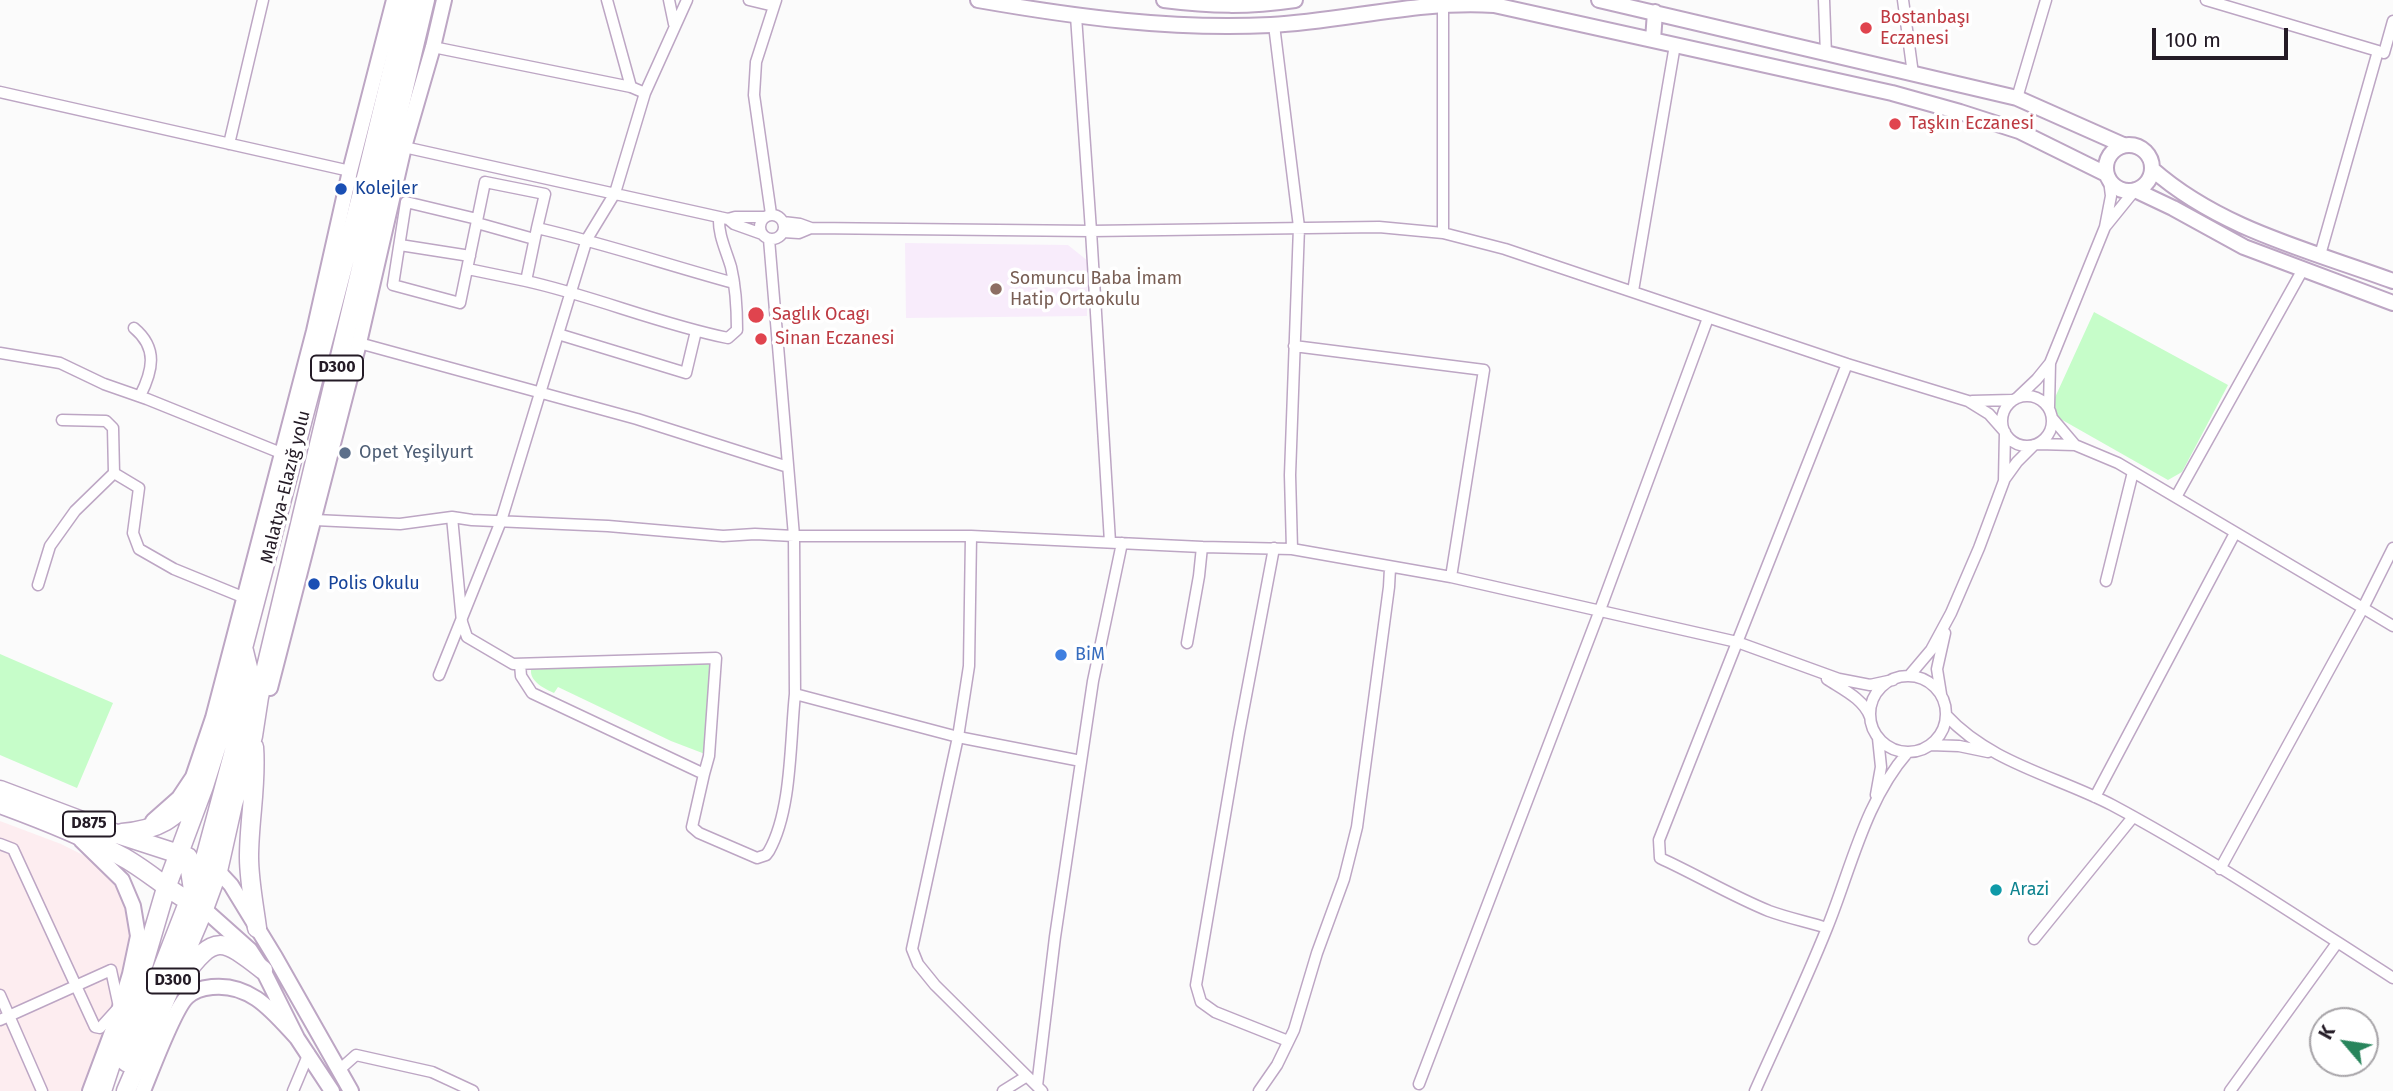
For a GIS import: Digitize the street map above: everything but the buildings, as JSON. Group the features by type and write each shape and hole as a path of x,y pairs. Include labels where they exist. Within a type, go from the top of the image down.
{"highway":[{"name":"Malatya-Elazığ yolu","path":"164,894 204,786 244,648 367,174 409,0"},
{"name":"Malatya-Elazığ yolu","path":"212,861 233,804 253,736 291,561 426,0"},
{"path":"179,854 212,861 252,684 244,648"},
{"path":"257,928 249,861 250,820 256,772 253,736 271,688"},
{"path":"114,833 141,831 171,820 204,786"},
{"name":"D875","path":"0,790 114,833 179,854"},
{"name":"D875","path":"0,804 73,833 123,857 164,894"},
{"path":"114,1091 193,907 193,880 179,854"},
{"name":"D300","path":"126,1091 162,1007 193,907 212,861"},
{"path":"164,894 193,907"},
{"name":"D300","path":"102,1091 164,894"},
{"path":"130,974 152,937"},
{"path":"162,1007 200,954 217,944 233,947 263,970"}],"main road":[{"path":"141,831 179,798 192,777 213,718 314,331 350,171 394,0"},
{"path":"404,147 426,0"},
{"path":"271,688 359,342 404,147 444,0"},
{"path":"978,0 1076,16 1158,24 1221,26 1274,24 1443,2 1464,1 1494,5 1892,93 2019,131 2108,177 2120,189 2134,190 2173,208 2244,247 2393,303"},
{"path":"1164,0 1255,6 1295,0"},
{"path":"1599,0 1655,6 1826,55 2017,98 2123,145 2137,146 2148,155 2152,169 2179,192 2237,225 2393,281"},
{"path":"1653,40 1655,6"},
{"path":"2108,177 2107,159 2123,145"},
{"path":"2134,190 2147,183 2152,169"},
{"path":"281,507 299,424 314,331"},
{"path":"73,833 122,880 133,906 138,936 130,974 105,1054 90,1091"},
{"path":"212,861 231,885 257,928 351,1091"},
{"path":"193,907 243,942 263,970 297,1038"},
{"path":"143,1091 185,998 205,988 222,986 239,989 265,1005 309,1053 332,1091"}],"street":[{"path":"229,144 262,0"},
{"path":"607,0 631,87"},
{"path":"669,0 674,25"},
{"path":"439,674 501,521 587,239 615,193 645,93 687,0"},
{"path":"513,664 716,658 709,756 692,827 699,833 757,858 766,855 775,840 785,803 795,694 794,537 765,236 760,224 767,216 754,95 756,62 775,3 750,0"},
{"path":"1824,0 1826,55"},
{"path":"1903,0 1913,74"},
{"path":"2017,98 2046,0"},
{"path":"2206,0 2385,53"},
{"path":"1443,2 1443,233"},
{"path":"1221,26 1223,3"},
{"path":"1076,16 1110,542"},
{"path":"2320,255 2393,21"},
{"path":"1274,24 1299,227 1290,474 1292,549"},
{"path":"1633,291 1675,45"},
{"path":"433,47 631,87 645,93"},
{"path":"0,92 350,171"},
{"path":"404,147 724,218 765,236 777,238 783,227"},
{"path":"2004,481 2004,412 2050,363 2105,227 2111,197 2108,177"},
{"path":"526,281 535,233 545,194 485,182 477,221 470,256 468,269 460,303 393,285 406,202 477,221 535,233 587,239 649,260 734,283"},
{"path":"2105,227 2134,190"},
{"path":"724,218 779,217 783,227 799,233 811,228 1091,231 1299,227 1379,227 1443,233 1505,249 1847,364 1968,401 1986,402 2032,396 2049,407"},
{"path":"468,269 571,291 696,331 728,338 737,330 737,304 734,283 718,229 724,218"},
{"path":"400,245 470,256"},
{"path":"2176,497 2302,271"},
{"path":"1419,1084 1708,318"},
{"path":"134,328 146,338 151,351 147,381 140,396"},
{"path":"558,334 686,373 696,331"},
{"path":"359,342 637,419 788,467"},
{"path":"1294,346 1484,370 1451,577"},
{"path":"0,354 60,363 104,384 281,453"},
{"path":"1909,676 1931,650 1951,613 2004,481 2017,462 2051,430 2050,363"},
{"path":"1827,928 1773,912 1737,897 1701,876 1660,858 1659,840 1847,364"},
{"path":"1968,401 1989,414 2014,442 2021,446 2075,444"},
{"path":"2052,418 2075,444 2133,472 2393,626"},
{"path":"38,585 50,546 75,511 114,473 113,428 106,421 62,420"},
{"path":"2106,581 2133,472"},
{"path":"114,473 139,488 133,533 139,549 174,569 245,598"},
{"path":"315,520 400,524 452,517 723,536 971,536 1202,548 1292,549 1451,577 1737,642 1839,679 1870,685 1909,676 1934,686 1941,696"},
{"path":"452,517 462,622 467,637 513,664 520,664 521,676 532,693 704,774"},
{"path":"2095,797 2235,533"},
{"path":"971,536 969,666 958,737 912,949 918,964 935,985 1039,1089"},
{"path":"1039,1089 1055,937 1093,681 1122,543"},
{"path":"1187,643 1202,548"},
{"path":"1274,548 1196,985 1201,1002 1215,1012 1289,1041"},
{"path":"2220,869 2393,548"},
{"path":"1259,1091 1289,1041 1344,879 1357,827 1390,568"},
{"path":"1951,613 1937,669 1946,715 1963,733 1996,754 2095,797 2133,817 2393,978"},
{"path":"1755,1091 1827,928 1874,802 1881,767 1878,738 1867,709 1815,670"},
{"path":"1870,719 1874,696 1893,680"},
{"path":"795,694 958,737 1081,761"},
{"path":"1878,738 1889,747 1908,752 1917,751 1930,745 1940,735 1946,715"},
{"path":"1930,745 1959,746 1996,754"},
{"path":"1874,802 1896,765 1908,752"},
{"path":"2034,939 2133,817"},
{"path":"0,844 13,849 75,988 95,1027 100,1028 119,1007 111,970 75,988 5,1018"},
{"path":"2230,1091 2337,943"},
{"path":"0,995 5,1018 42,1091"},
{"path":"293,1091 309,1053"},
{"path":"338,1071 356,1055 432,1072 474,1091"},
{"path":"1003,1091 1027,1076"}],"shaded area":[{"name":"Somuncu Baba İmam Hatip Ortaokulu","path":"905,243 1068,245 1088,261 1087,316 906,318"},
{"path":"0,821 61,844 107,867 120,882 134,934 127,973 86,1091 0,1091"}],"green space":[{"path":"2094,312 2228,385 2182,472 2168,480 2057,417 2052,404"},
{"path":"0,654 113,703 77,788 0,755"},
{"path":"536,660 712,664 705,754 671,741 558,687 554,693 543,688 532,676 532,666"}],"place":[{"name":"Bostanbaşı Eczanesi","path":"1866,28"},
{"name":"Taşkın Eczanesi","path":"1895,124"},
{"name":"Kolejler","path":"341,189"},
{"name":"Somuncu Baba İmam Hatip Ortaokulu","path":"996,289"},
{"name":"Saglık Ocagı","path":"756,315"},
{"name":"Sinan Eczanesi","path":"761,339"},
{"name":"Opet Yeşilyurt","path":"345,453"},
{"name":"Polis Okulu","path":"314,584"},
{"name":"BiM","path":"1061,655"},
{"name":"Arazi","path":"1996,890"}]}
